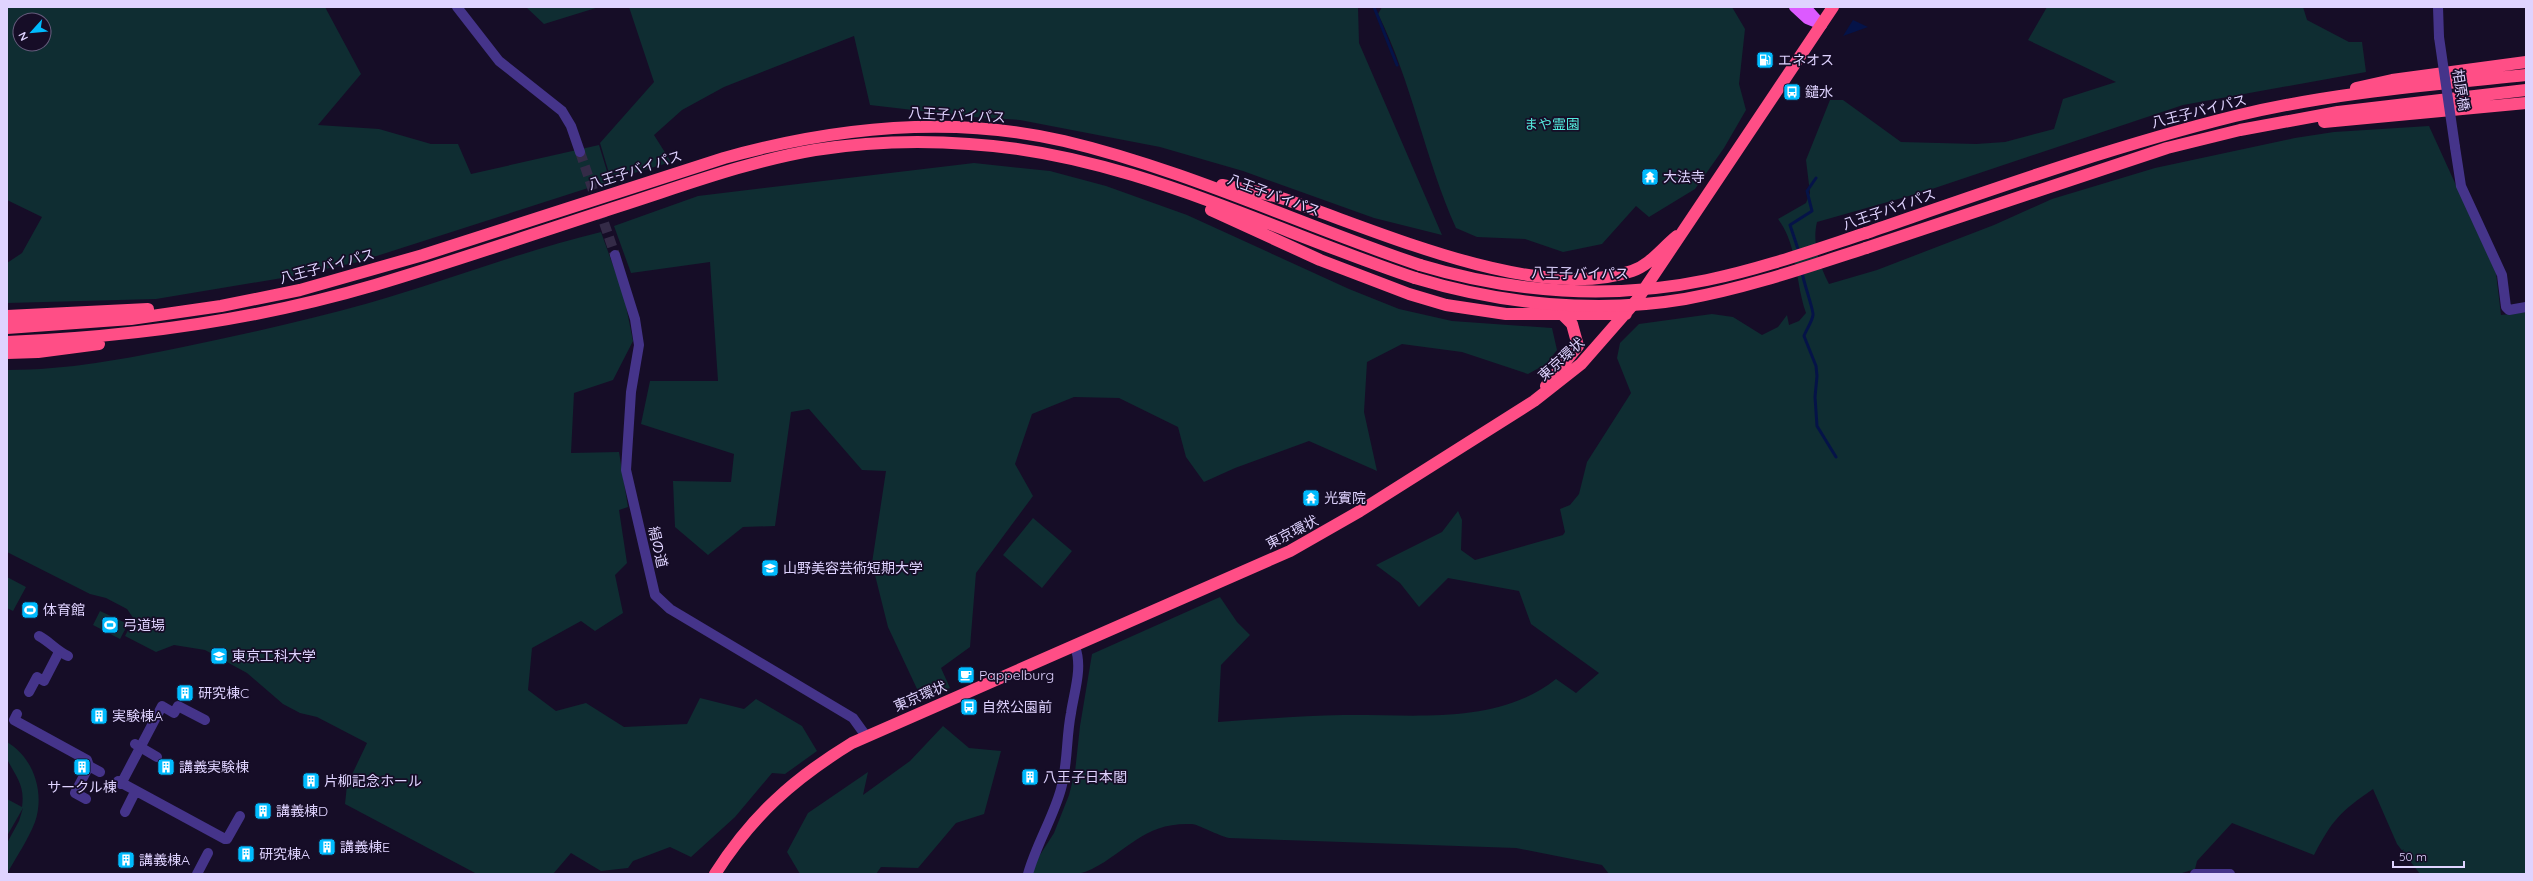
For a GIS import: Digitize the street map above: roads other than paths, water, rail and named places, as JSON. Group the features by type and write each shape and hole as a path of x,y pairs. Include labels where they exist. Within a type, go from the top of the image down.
{"highway":[{"name":"東京環状","path":"715,874 736,842 778,796 826,759 866,736 1075,647 1310,541 1476,440 1534,401 1581,364 1637,300 1833,7"},
{"path":"2275,108 2392,80 2526,62"},
{"name":"八王子バイパス","path":"7,328 131,319 221,306 300,290 370,271 724,158 770,145 842,132 921,127 1018,133 1090,148 1178,175 1420,265 1477,280 1543,290 1604,291 1655,288 1682,285 1735,274 1866,233 2162,135 2275,108 2393,90 2526,75"},
{"name":"八王子バイパス","path":"7,342 72,339 160,329 259,313 341,294 727,172 814,150 893,142 970,144 1060,155 1156,182 1415,278 1473,294 1542,304 1646,304 1684,299 1740,287 1866,248 2167,148 2282,120 2395,104 2526,90"},
{"path":"2167,148 2338,120 2526,103"},
{"path":"1178,175 1280,197 1410,244 1513,272 1550,278 1598,278 1619,281 1629,287 1637,300"},
{"path":"1156,182 1236,222 1313,257 1409,294 1470,310 1506,314 1564,316 1626,314"},
{"path":"1598,278 1626,273 1647,264 1661,248 1684,230"},
{"path":"7,316 221,306"},
{"path":"1534,401 1578,346 1574,328 1564,316"},
{"path":"7,353 75,348 160,329"}],"main road":[{"path":"1794,7 1807,19 1822,25"},
{"path":"1806,7 1822,25"}],"street":[{"path":"457,7 499,61 562,111 571,126 580,152"},
{"name":"相原橋","path":"2438,7 2439,37 2461,186 2502,275 2506,307 2509,310 2526,307"},
{"name":"絹の道","path":"615,255 633,312 639,345 631,392 626,470 655,595 670,609 853,718 859,724 866,736"},
{"path":"39,636 54,644 63,654 44,681 37,677 14,720 87,760 89,766 100,772"},
{"path":"1028,874 1047,829 1064,775 1069,720 1078,672 1078,658 1075,647"},
{"path":"205,720 177,705 174,713 162,706 120,783 213,845"},
{"path":"135,744 157,757"},
{"path":"86,798 75,792 89,766"},
{"path":"125,812 135,792"},
{"path":"197,874 213,845 227,838 240,816"},
{"path":"2195,874 2230,874"}],"waterway":[{"path":"1374,7 1397,65"},
{"path":"1799,252 1790,225 1812,211 1807,191 1816,178"},
{"path":"1802,272 1813,312 1804,336 1816,366 1817,376 1815,397 1817,426 1836,457"}],"tunnel":[{"path":"580,152 615,255"}],"place":[{"name":"エネオス","path":"1765,60"},
{"name":"鑓水","path":"1792,92"},
{"name":"大法寺","path":"1650,177"},
{"name":"光賓院","path":"1311,498"},
{"name":"山野美容芸術短期大学","path":"770,568"},
{"name":"体育館","path":"30,610"},
{"name":"弓道場","path":"110,625"},
{"name":"東京工科大学","path":"219,656"},
{"name":"Pappelburg","path":"966,675"},
{"name":"研究棟C","path":"185,693"},
{"name":"自然公園前","path":"969,707"},
{"name":"実験棟A","path":"99,716"},
{"name":"サークル棟","path":"82,767"},
{"name":"講義実験棟","path":"166,767"},
{"name":"八王子日本閣","path":"1030,777"},
{"name":"片柳記念ホール","path":"311,781"},
{"name":"講義棟D","path":"263,811"},
{"name":"講義棟E","path":"327,847"},
{"name":"研究棟A","path":"246,854"},
{"name":"講義棟A","path":"126,860"}],"park label":[{"name":"まや霊園","path":"1552,124"}]}
